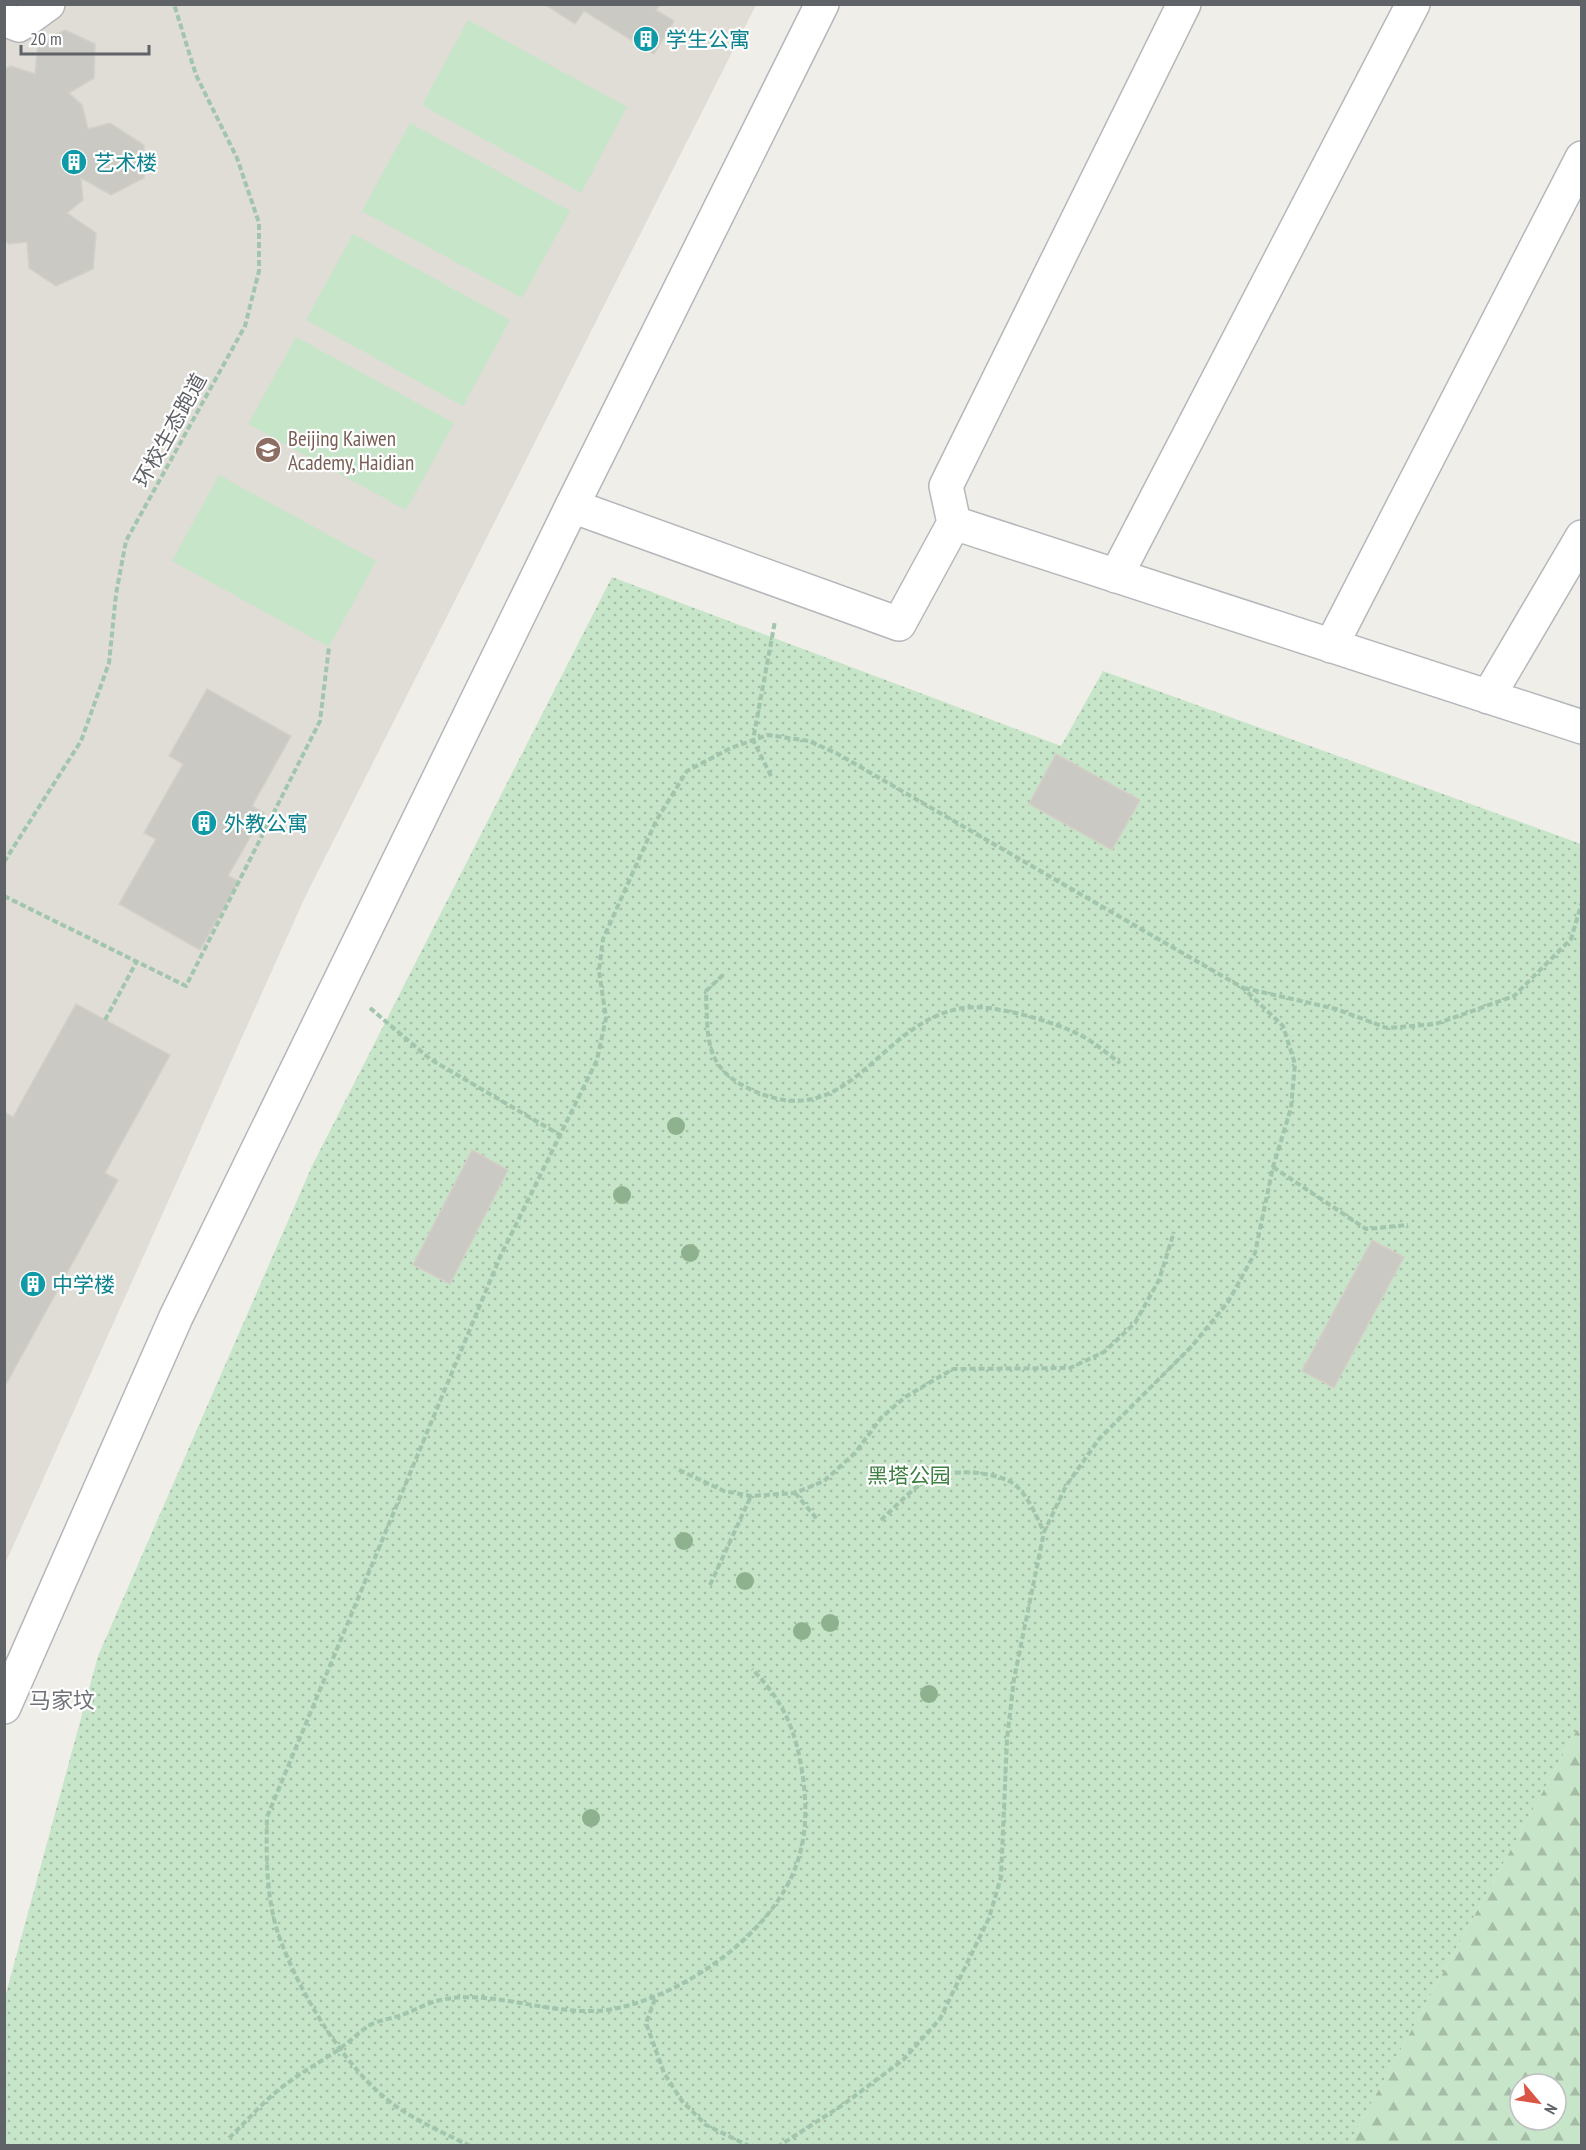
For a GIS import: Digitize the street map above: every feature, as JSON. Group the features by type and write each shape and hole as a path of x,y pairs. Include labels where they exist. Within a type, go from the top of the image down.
{"street":[{"path":"4,19 19,25 48,4"},
{"path":"4,1707 176,1317 572,506 822,4"},
{"path":"572,506 899,624 954,523 946,486 1184,4"},
{"path":"1116,576 1413,4"},
{"path":"1331,646 1581,158"},
{"path":"954,523 1581,728"},
{"path":"1488,697 1581,537"}],"path":[{"name":"环校生态跑道","path":"4,862 81,741 109,663 116,594 126,541 245,326 259,271 259,223 237,158 196,75 174,4"},
{"path":"771,776 753,740 783,582"},
{"path":"4,896 186,986 320,722 329,647"},
{"path":"470,2145 396,2106 352,2065 310,2002 280,1938 266,1867 267,1817 500,1257 597,1060 606,1018 599,971 603,939 656,821 687,771 768,735 809,741 836,753 1244,987 1283,1026 1295,1064 1291,1108 1273,1167 1255,1253 1228,1302 1192,1346 1099,1439 1066,1486 1044,1532 1014,1679 1007,1739 1002,1877 989,1918 940,2019 903,2060 844,2104 779,2145"},
{"path":"1244,987 1336,1009 1387,1028 1436,1024 1514,996 1571,939 1581,902"},
{"path":"105,1020 137,961"},
{"path":"723,975 706,991 708,1040 717,1067 747,1088 767,1097 801,1100 825,1097 852,1082 924,1020 964,1008 1005,1011 1040,1020 1083,1036 1119,1063"},
{"path":"339,982 430,1059 560,1135"},
{"path":"1273,1167 1366,1230 1408,1225"},
{"path":"679,1470 724,1491 751,1496 795,1493 824,1481 855,1453 881,1418 905,1397 953,1369 1070,1368 1104,1352 1135,1323 1159,1280 1174,1232"},
{"path":"881,1520 924,1482 954,1473 986,1473 1012,1483 1025,1497 1044,1532"},
{"path":"795,1493 817,1518"},
{"path":"710,1586 751,1496"},
{"path":"229,2138 287,2082 341,2048 371,2024 432,2002 460,1996 527,2004 566,2012 616,2008 655,1998 716,1963 753,1931 773,1907 801,1851 806,1800 799,1745 782,1704 773,1690 752,1669"},
{"path":"655,1998 646,2023 664,2073 682,2101 706,2125 749,2145"}],"shaded area":[{"name":"Beijing Kaiwen Academy, Haidian","path":"5,5 756,5 306,895 5,1564"}],"green space":[{"path":"468,20 627,107 581,193 422,105"},
{"path":"410,123 570,211 522,298 362,211"},
{"path":"353,234 510,320 463,406 306,320"},
{"path":"296,337 454,423 406,510 248,424"},
{"path":"219,475 376,561 329,647 172,561"},
{"name":"黑塔公园","path":"612,577 1061,746 1103,671 1581,844 1581,1722 1348,2145 5,2146 5,1997 98,1656 312,1166"},
{"path":"1581,1722 1581,2145 1348,2145"}],"building":[{"name":"学生公寓","path":"544,4 660,4 656,10 674,21 654,54 584,11 575,24"},
{"name":"艺术楼","path":"65,30 95,44 94,78 69,93 82,105 88,129 110,123 144,145 144,178 111,195 81,178 83,200 67,213 96,233 93,269 56,286 29,268 27,242 9,244 4,241 4,69 11,66 35,74 38,43"},
{"name":"外教公寓","path":"207,689 291,736 252,806 264,813 228,876 239,881 200,950 119,904 156,839 144,833 183,764 169,756"},
{"path":"1056,754 1140,800 1112,850 1029,804"},
{"name":"中学楼","path":"76,1004 170,1055 105,1173 118,1180 4,1388 4,1112 13,1117"},
{"path":"472,1150 508,1170 450,1284 413,1265"},
{"path":"1372,1240 1404,1257 1334,1388 1302,1371"}],"place":[{"name":"学生公寓","path":"646,39"},
{"name":"艺术楼","path":"74,162"},
{"name":"Beijing Kaiwen Academy, Haidian","path":"268,450"},
{"name":"外教公寓","path":"204,823"},
{"name":"中学楼","path":"33,1284"}],"district":[{"name":"马家坟","path":"62,1700"}]}
